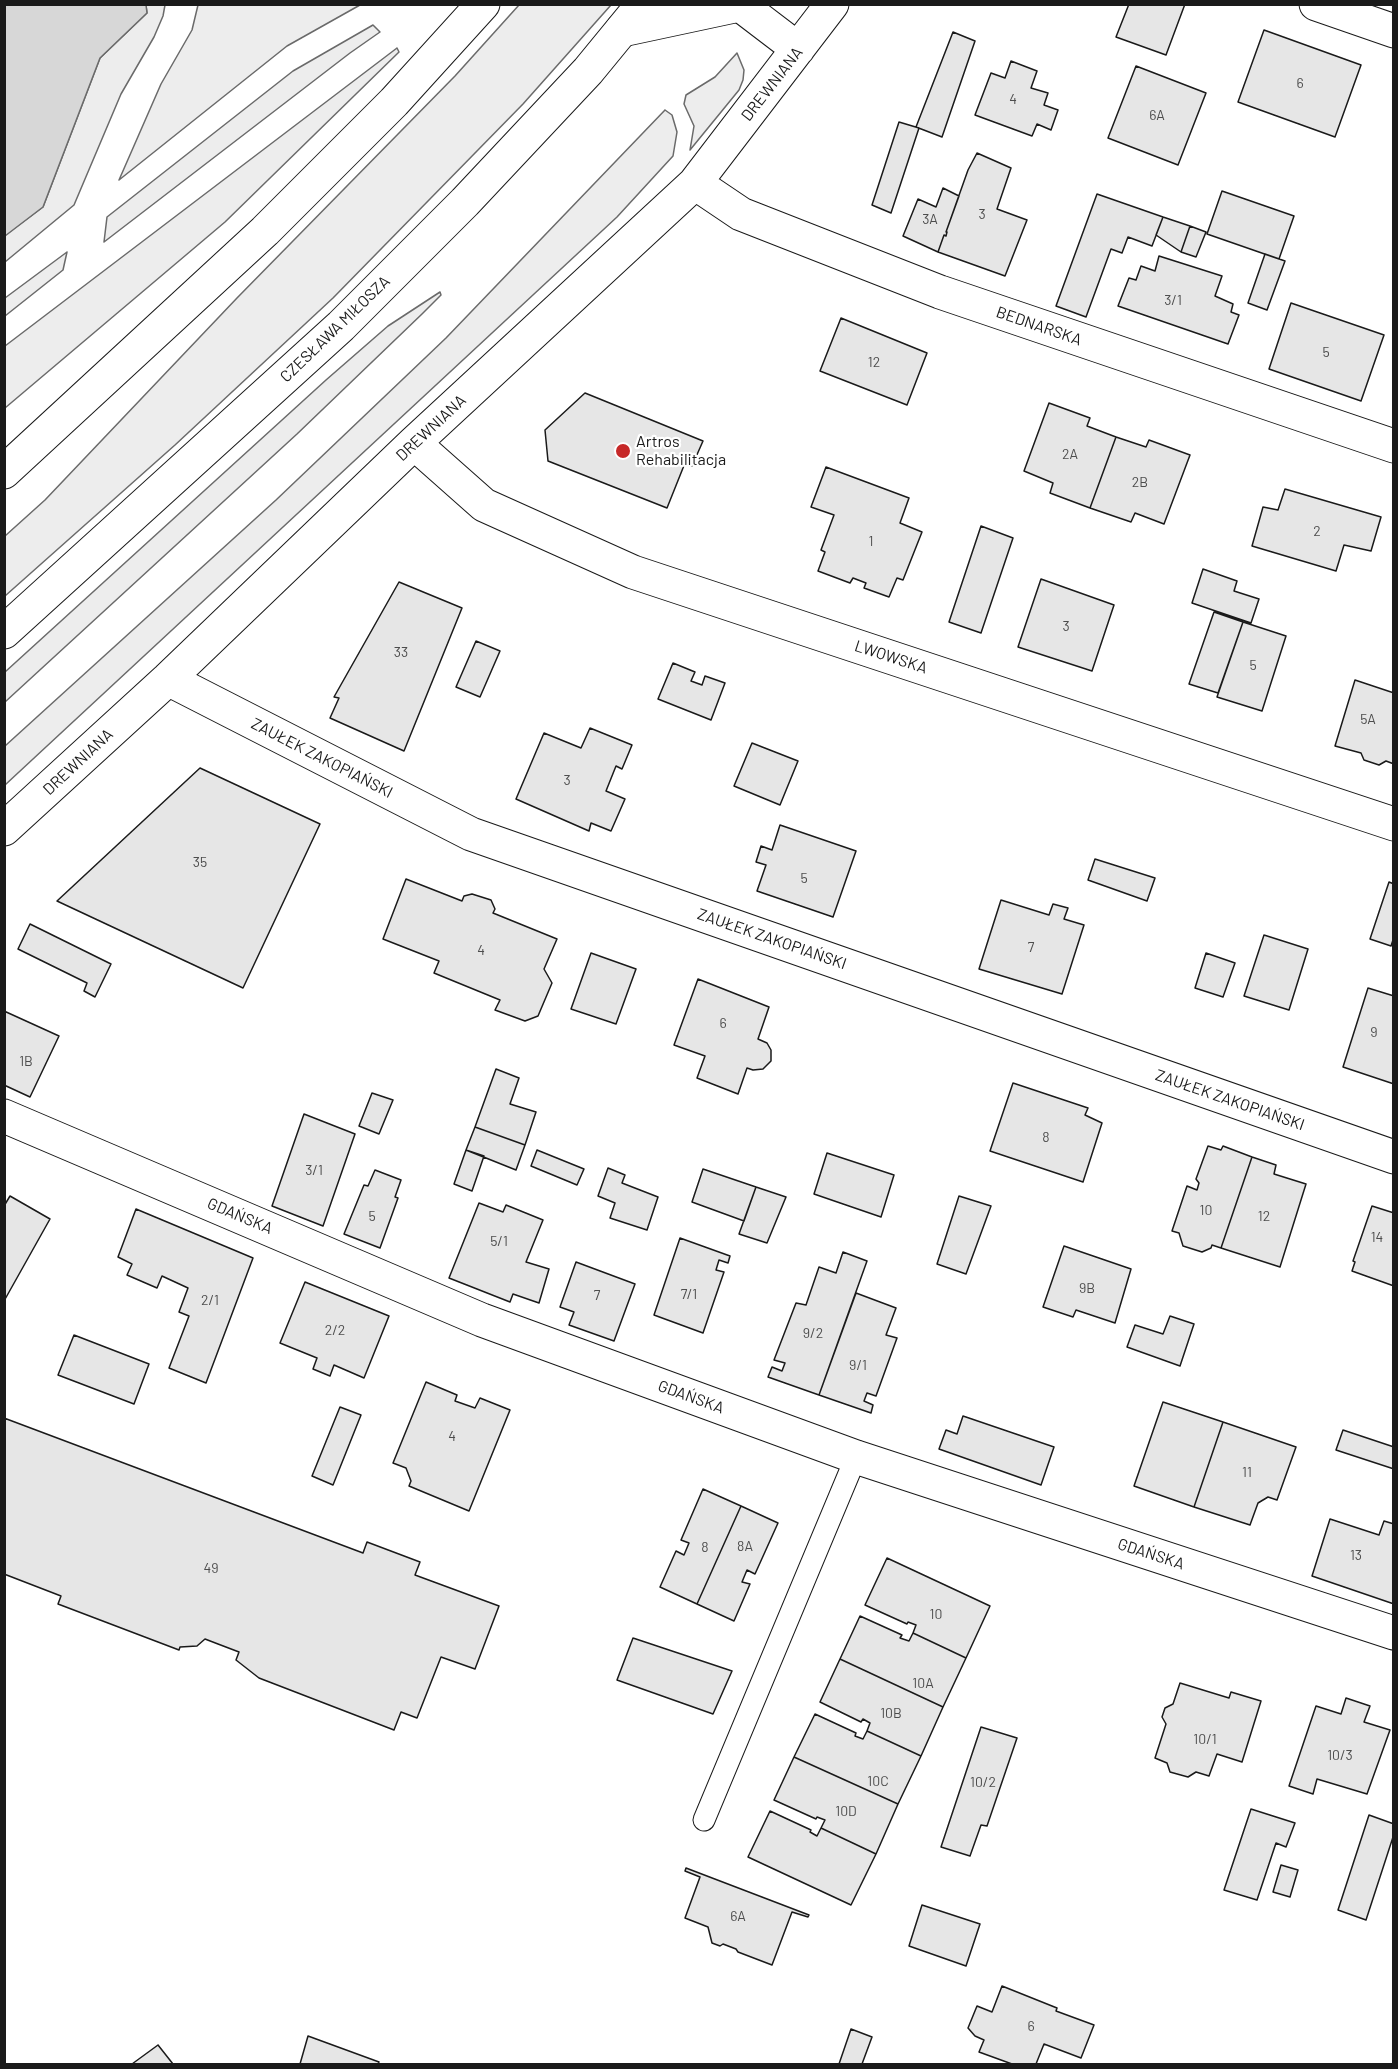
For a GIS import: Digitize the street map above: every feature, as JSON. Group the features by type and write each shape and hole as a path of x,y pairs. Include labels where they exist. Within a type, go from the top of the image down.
{"street":[{"path":"4,472 265,231 394,102 483,4"},
{"name":"CZESŁAWA MIŁOSZA","path":"4,632 341,326 465,202 588,71 643,4"},
{"name":"DREWNIANA","path":"4,829 168,679 414,443 696,183 832,4"},
{"path":"1316,4 1394,31"},
{"path":"622,30 739,5 798,49"},
{"name":"BEDNARSKA","path":"696,183 741,214 939,292 1394,446"},
{"name":"LWOWSKA","path":"414,443 484,505 633,572 1394,824"},
{"name":"ZAUŁEK ZAKOPIAŃSKI","path":"168,679 471,834 1394,1157"},
{"name":"GDAŃSKA","path":"4,1116 482,1320 856,1457 1394,1633"}],"lane":[{"path":"704,1820 856,1457"}],"shaded area":[{"path":"5,4 146,5 147,13 100,58 43,207 5,236"},
{"path":"146,5 165,5 163,16 154,37 121,94 74,205 5,262 4,236 43,207 100,58 147,13"},
{"path":"198,5 360,5 287,46 119,180 161,84 192,30"},
{"path":"519,5 611,5 523,104 333,298 175,445 5,596 5,536 45,500 237,298 455,76"},
{"path":"373,25 380,32 104,242 107,217 293,71"},
{"path":"397,48 399,52 225,222 5,408 5,346"},
{"path":"737,53 744,70 739,90 690,150 694,126 684,104 686,95 715,77"},
{"path":"665,110 672,115 677,132 673,156 617,217 5,785 5,746 276,500 446,338"},
{"path":"67,252 63,270 5,316 5,298"},
{"path":"440,292 441,295 422,314 297,434 5,702 5,672 326,380 388,326"}],"building":[{"path":"1129,4 1185,4 1166,55 1116,37"},
{"path":"1264,30 1361,65 1335,137 1238,102"},
{"path":"953,32 975,41 942,137 916,127"},
{"path":"1011,61 1037,71 1031,88 1048,93 1044,105 1058,110 1051,130 1037,124 1032,136 975,115 991,73 1005,78"},
{"path":"1136,66 1206,93 1178,165 1108,138"},
{"path":"899,122 919,128 891,213 872,205"},
{"path":"977,153 1011,168 997,209 1027,220 1005,276 938,252 944,235 946,236 968,170"},
{"path":"943,188 959,196 946,236 944,235 938,252 903,236 918,199 936,207"},
{"path":"1222,191 1294,216 1279,259 1207,234"},
{"path":"1097,194 1163,217 1152,246 1128,237 1122,253 1111,249 1086,317 1056,306"},
{"path":"1163,217 1190,226 1181,252 1156,235"},
{"path":"1190,226 1206,232 1196,257 1181,252"},
{"path":"1265,254 1285,261 1267,310 1248,303"},
{"path":"1159,256 1222,276 1215,296 1233,304 1231,312 1239,315 1228,344 1118,306 1129,278 1136,280 1141,266 1155,271"},
{"path":"1291,303 1384,335 1361,401 1269,369"},
{"path":"841,318 927,353 907,405 820,371"},
{"name":"Artros Rehabilitacja","path":"585,393 703,441 692,466 685,463 667,508 548,461 545,430"},
{"path":"1049,403 1090,418 1087,426 1116,437 1090,508 1050,493 1053,483 1024,471"},
{"path":"1116,437 1146,447 1149,440 1190,455 1164,524 1135,513 1131,522 1090,508"},
{"path":"826,467 909,498 900,523 922,532 903,580 897,578 889,597 864,588 866,583 853,578 850,583 818,571 825,552 821,550 834,515 811,507"},
{"path":"1285,489 1381,517 1371,551 1344,545 1336,571 1252,546 1263,507 1278,510"},
{"path":"981,526 1013,538 981,633 949,622"},
{"path":"1203,569 1237,581 1234,591 1259,599 1251,623 1192,603"},
{"path":"1041,579 1114,605 1092,671 1018,647"},
{"path":"399,582 462,608 404,751 330,718 339,698 334,697"},
{"path":"1214,612 1243,622 1218,693 1189,684"},
{"path":"1243,622 1286,636 1262,711 1217,697"},
{"path":"476,641 500,651 480,697 456,687"},
{"path":"673,663 695,672 691,681 702,685 705,676 725,683 711,720 658,699"},
{"path":"1355,680 1394,693 1394,764 1386,761 1379,765 1364,760 1361,753 1335,746"},
{"path":"590,728 632,745 622,769 616,766 606,791 625,799 611,831 591,823 589,831 516,799 544,733 581,748"},
{"path":"752,743 798,761 780,805 734,786"},
{"path":"200,768 320,824 243,988 57,901"},
{"path":"780,825 856,851 833,917 757,891 766,865 756,862 761,846 772,850"},
{"path":"1095,859 1155,878 1147,901 1088,880"},
{"path":"406,879 462,901 464,896 472,894 491,900 495,909 493,913 557,939 544,969 552,983 538,1016 525,1021 495,1010 500,1000 434,973 439,961 383,939"},
{"path":"1389,882 1394,884 1394,937 1391,946 1370,939"},
{"path":"1001,900 1049,915 1053,904 1068,908 1064,919 1084,925 1062,994 979,969"},
{"path":"30,924 111,964 95,997 84,991 87,983 18,949"},
{"path":"1264,935 1308,949 1289,1010 1244,996"},
{"path":"591,953 636,969 616,1024 571,1009"},
{"path":"1206,953 1235,963 1223,997 1195,988"},
{"path":"698,979 769,1007 758,1039 767,1043 771,1050 771,1061 763,1069 747,1068 738,1094 697,1078 705,1056 674,1045"},
{"path":"1368,988 1394,996 1394,1084 1343,1067"},
{"path":"4,1011 59,1036 30,1097 4,1085"},
{"path":"496,1069 519,1078 510,1104 536,1112 525,1145 475,1127"},
{"path":"1013,1083 1088,1108 1085,1115 1102,1123 1083,1182 990,1151"},
{"path":"372,1093 393,1100 379,1134 359,1126"},
{"path":"304,1114 355,1134 323,1226 272,1206"},
{"path":"475,1127 525,1145 516,1170 466,1150"},
{"path":"1208,1146 1221,1150 1223,1146 1252,1157 1221,1248 1212,1245 1211,1248 1202,1252 1183,1246 1179,1233 1172,1231 1187,1186 1197,1190 1199,1183 1196,1179"},
{"path":"466,1150 484,1156 472,1191 454,1184"},
{"path":"537,1150 584,1169 577,1185 531,1166"},
{"path":"827,1153 894,1175 881,1217 814,1194"},
{"path":"1252,1157 1276,1165 1274,1174 1306,1184 1280,1267 1221,1248"},
{"path":"608,1168 625,1175 622,1183 658,1197 647,1230 610,1218 615,1203 598,1196"},
{"path":"703,1169 756,1187 744,1221 692,1202"},
{"path":"375,1170 401,1180 395,1197 398,1198 380,1248 344,1234 364,1185 368,1186"},
{"path":"756,1187 786,1197 767,1243 739,1234"},
{"path":"10,1196 50,1219 4,1301 4,1206"},
{"path":"959,1196 991,1206 966,1274 937,1264"},
{"path":"479,1203 503,1212 506,1205 543,1220 526,1262 549,1269 539,1303 513,1294 510,1302 449,1278"},
{"path":"1372,1206 1394,1213 1394,1286 1352,1271 1355,1262 1353,1261"},
{"path":"136,1209 253,1258 206,1383 169,1368 189,1316 179,1312 188,1288 162,1276 157,1288 127,1275 132,1264 118,1257"},
{"path":"680,1238 730,1256 728,1263 719,1260 716,1270 724,1272 703,1333 654,1315"},
{"path":"1064,1246 1131,1269 1115,1323 1076,1310 1073,1317 1043,1307"},
{"path":"843,1252 867,1261 819,1395 768,1377 772,1367 782,1371 785,1363 774,1360 796,1303 806,1305 819,1267 836,1273"},
{"path":"576,1262 635,1284 614,1341 569,1325 574,1312 560,1307"},
{"path":"305,1282 389,1316 364,1378 334,1365 330,1376 313,1369 317,1358 280,1343"},
{"path":"856,1293 896,1308 886,1335 897,1338 876,1396 867,1393 864,1401 873,1405 871,1413 819,1395"},
{"path":"1170,1316 1194,1324 1180,1366 1127,1347 1135,1325 1163,1334"},
{"path":"74,1335 149,1364 134,1404 58,1375"},
{"path":"426,1382 457,1395 455,1401 475,1408 480,1398 510,1410 469,1511 409,1486 411,1481 406,1468 393,1463"},
{"path":"1163,1402 1223,1422 1194,1507 1134,1486"},
{"path":"340,1407 361,1415 333,1485 312,1476"},
{"path":"963,1416 1054,1447 1041,1485 939,1449 946,1430 957,1434"},
{"path":"4,1418 363,1553 367,1542 420,1562 415,1575 499,1606 475,1669 441,1657 417,1718 401,1712 394,1730 259,1678 236,1660 239,1652 205,1639 197,1646 180,1647 179,1650 58,1604 61,1596 4,1574"},
{"path":"1223,1422 1296,1447 1277,1500 1268,1497 1258,1503 1250,1525 1194,1507"},
{"path":"1343,1430 1394,1447 1394,1469 1336,1450"},
{"path":"703,1489 741,1506 697,1604 660,1587 676,1551 684,1555 689,1543 681,1540"},
{"path":"741,1506 778,1523 755,1574 747,1570 742,1582 750,1584 734,1621 697,1604"},
{"path":"1330,1519 1379,1535 1384,1521 1394,1524 1394,1604 1312,1576"},
{"path":"887,1558 990,1606 966,1658 913,1633 916,1625 908,1622 907,1624 865,1605"},
{"path":"860,1616 902,1635 900,1638 909,1641 913,1633 966,1658 943,1707 840,1659"},
{"path":"633,1638 732,1671 713,1714 617,1680"},
{"path":"840,1659 943,1707 921,1756 867,1731 870,1723 863,1719 861,1722 820,1702"},
{"path":"1180,1683 1229,1698 1231,1692 1261,1701 1242,1762 1217,1754 1209,1776 1196,1772 1188,1777 1170,1772 1167,1763 1155,1758 1166,1724 1162,1717 1165,1708 1173,1704"},
{"path":"1346,1698 1370,1706 1364,1722 1390,1730 1367,1794 1317,1779 1313,1794 1289,1786 1316,1706 1341,1714"},
{"path":"815,1714 856,1733 855,1736 863,1739 867,1731 921,1756 898,1804 794,1757"},
{"path":"981,1727 1017,1738 987,1826 981,1825 970,1856 941,1847"},
{"path":"794,1757 898,1804 876,1854 821,1828 825,1820 817,1817 816,1819 774,1800"},
{"path":"1251,1809 1295,1823 1286,1847 1276,1843 1257,1900 1224,1890"},
{"path":"770,1811 811,1830 810,1832 817,1836 821,1828 876,1854 851,1905 748,1857"},
{"path":"1369,1815 1394,1824 1394,1834 1366,1920 1338,1910"},
{"path":"1281,1865 1298,1870 1290,1897 1273,1892"},
{"path":"686,1868 809,1915 808,1917 792,1912 772,1965 723,1944 720,1946 712,1943 708,1927 685,1918 700,1877 685,1871"},
{"path":"922,1905 980,1924 966,1966 909,1946"},
{"path":"1002,1986 1057,2008 1056,2011 1094,2025 1081,2058 1044,2044 1036,2064 1012,2064 979,2052 984,2040 975,2036 968,2028 977,2006 992,2012"},
{"path":"851,2029 872,2037 862,2064 839,2064"},
{"path":"308,2036 379,2062 378,2064 300,2064"},
{"path":"158,2045 173,2064 132,2064"}],"place":[{"name":"Artros Rehabilitacja","path":"623,451"}]}
